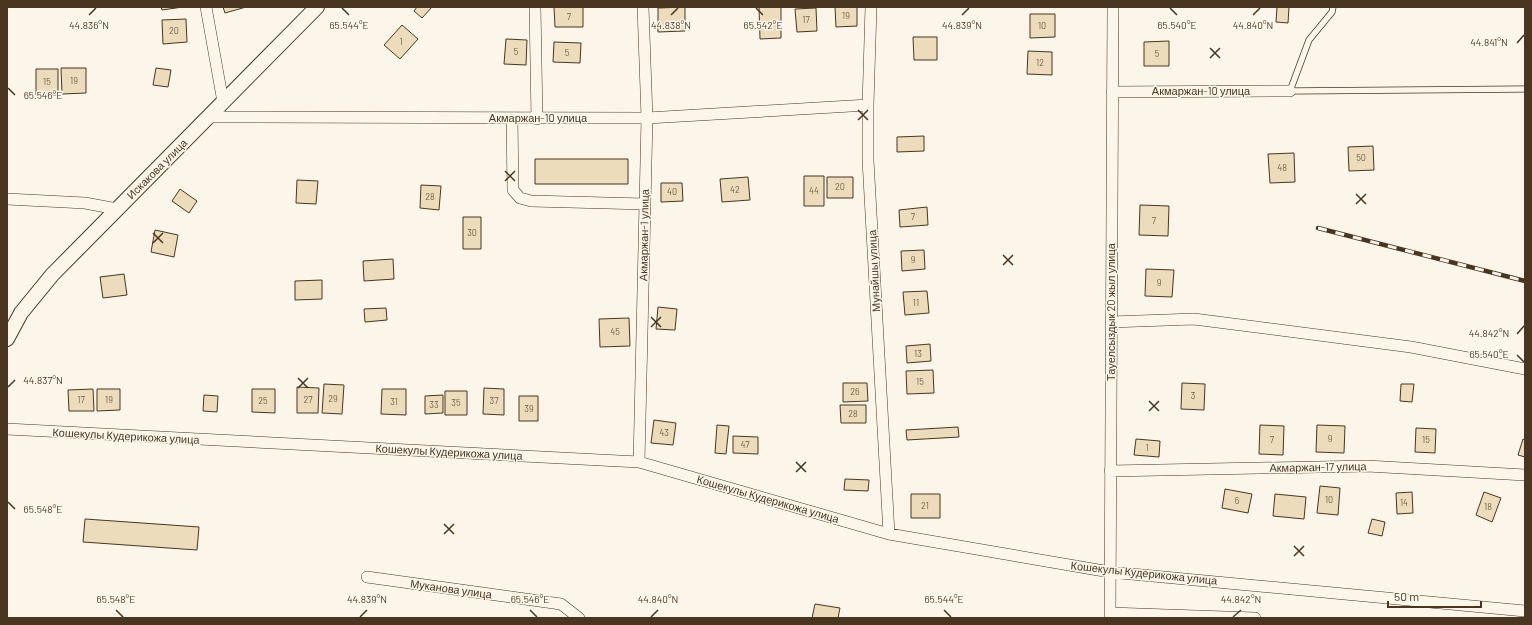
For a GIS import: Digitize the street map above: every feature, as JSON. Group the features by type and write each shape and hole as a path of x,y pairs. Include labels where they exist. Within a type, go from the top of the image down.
{"street":[{"path":"206,7 223,102"},
{"name":"Искакова улица","path":"7,339 21,313 52,275 317,7"},
{"path":"535,7 537,119"},
{"name":"Акмаржан-1 улица","path":"639,462 647,118 643,7"},
{"name":"Мунайшы улица","path":"871,7 868,160 889,534"},
{"name":"Тауелсыздык 20 жыл улица","path":"1110,616 1113,7"},
{"name":"Акмаржан-10 улица","path":"1112,92 1290,91"},
{"name":"Акмаржан-10 улица","path":"209,117 537,119 647,118 868,105"},
{"path":"512,118 513,190 520,198 532,201 645,204"},
{"path":"7,199 85,203 117,209"},
{"path":"1111,322 1194,318 1411,347 1525,369"},
{"name":"Кошекулы Кудерикожа улица","path":"7,429 639,462 889,534 1110,572 1525,611"},
{"name":"Акмаржан-17 улица","path":"1110,471 1366,466 1525,474"},
{"name":"Муканова улица","path":"367,577 561,604 579,618"},
{"path":"1110,616 1255,618"}],"lane":[{"path":"1333,7 1332,12 1309,40 1290,91 1525,90"}],"building":[{"path":"161,7 183,7 162,10"},
{"path":"223,7 246,7 225,13"},
{"path":"417,7 432,7 422,18 414,11"},
{"path":"554,7 583,7 583,27 555,27"},
{"path":"685,7 685,31 658,32 658,8"},
{"path":"759,7 781,7 781,38 760,39"},
{"path":"835,7 857,7 857,26 836,27"},
{"path":"1277,7 1289,7 1288,23 1276,22"},
{"path":"816,8 817,31 797,32 795,9"},
{"path":"1030,14 1055,14 1055,37 1030,38"},
{"path":"186,19 187,42 163,44 162,20"},
{"path":"402,25 418,39 400,59 384,45"},
{"path":"913,37 937,37 937,60 914,60"},
{"path":"506,39 527,40 526,65 504,64"},
{"path":"1169,41 1169,66 1144,66 1144,42"},
{"path":"554,42 581,43 580,63 553,62"},
{"path":"1028,51 1052,52 1052,75 1027,74"},
{"path":"61,68 86,68 86,93 62,94"},
{"path":"156,68 171,70 168,87 153,85"},
{"path":"36,69 58,69 58,95 36,95"},
{"path":"924,136 924,151 897,152 897,137"},
{"path":"1373,146 1374,170 1349,171 1348,147"},
{"path":"1294,153 1295,182 1270,183 1268,154"},
{"path":"535,159 628,159 628,184 535,184"},
{"path":"804,176 824,176 824,206 804,206"},
{"path":"748,177 750,200 722,202 720,179"},
{"path":"827,177 853,177 853,198 827,198"},
{"path":"297,180 318,181 316,204 296,203"},
{"path":"661,183 682,183 683,201 661,202"},
{"path":"421,185 441,186 439,210 420,208"},
{"path":"180,189 197,201 189,213 172,201"},
{"path":"1140,205 1169,206 1168,236 1139,235"},
{"path":"927,207 928,225 900,227 899,210"},
{"path":"463,217 481,217 481,249 463,249"},
{"path":"155,230 178,235 174,257 151,252"},
{"path":"924,250 925,269 902,271 901,251"},
{"path":"393,259 394,279 364,281 363,261"},
{"path":"1146,269 1174,270 1172,297 1145,296"},
{"path":"124,274 127,295 103,298 100,277"},
{"path":"322,280 322,299 295,300 295,281"},
{"path":"927,291 929,313 905,315 903,292"},
{"path":"658,307 677,309 675,330 656,329"},
{"path":"386,308 387,320 365,322 364,309"},
{"path":"629,318 630,346 600,347 599,319"},
{"path":"930,344 931,361 907,363 906,346"},
{"path":"933,370 934,393 907,394 906,371"},
{"path":"843,383 867,383 868,401 843,402"},
{"path":"1182,383 1205,384 1204,410 1181,409"},
{"path":"324,384 344,385 342,414 322,413"},
{"path":"1401,384 1414,384 1412,402 1400,401"},
{"path":"297,387 319,388 318,413 297,413"},
{"path":"484,388 504,389 504,415 483,414"},
{"path":"93,389 94,411 69,411 68,390"},
{"path":"97,389 120,389 120,410 97,411"},
{"path":"252,389 275,389 275,413 252,412"},
{"path":"382,389 406,389 406,415 381,414"},
{"path":"445,391 467,391 467,415 445,415"},
{"path":"204,395 218,396 217,412 203,411"},
{"path":"443,395 443,413 425,414 425,396"},
{"path":"519,396 538,396 538,421 519,421"},
{"path":"840,405 866,405 866,423 841,423"},
{"path":"654,420 676,423 673,445 651,443"},
{"path":"717,425 729,426 726,454 715,453"},
{"path":"1260,425 1284,426 1283,455 1259,454"},
{"path":"1317,425 1345,426 1344,453 1316,452"},
{"path":"958,427 959,437 907,440 906,430"},
{"path":"1416,428 1436,429 1435,453 1415,452"},
{"path":"733,436 758,437 758,454 733,453"},
{"path":"1136,439 1160,441 1159,457 1134,455"},
{"path":"1523,439 1525,440 1525,457 1518,455"},
{"path":"845,479 869,480 868,491 844,490"},
{"path":"1320,486 1340,488 1338,515 1317,513"},
{"path":"1225,489 1252,494 1248,513 1222,508"},
{"path":"1412,492 1413,513 1397,514 1396,493"},
{"path":"1484,492 1501,498 1492,522 1476,515"},
{"path":"911,494 940,494 940,518 911,518"},
{"path":"1275,494 1306,497 1304,519 1273,516"},
{"path":"85,519 199,527 197,550 83,542"},
{"path":"1372,519 1385,522 1382,536 1368,533"},
{"path":"815,604 840,608 838,618 812,618"}],"railway":[{"path":"1318,228 1525,281"}]}
